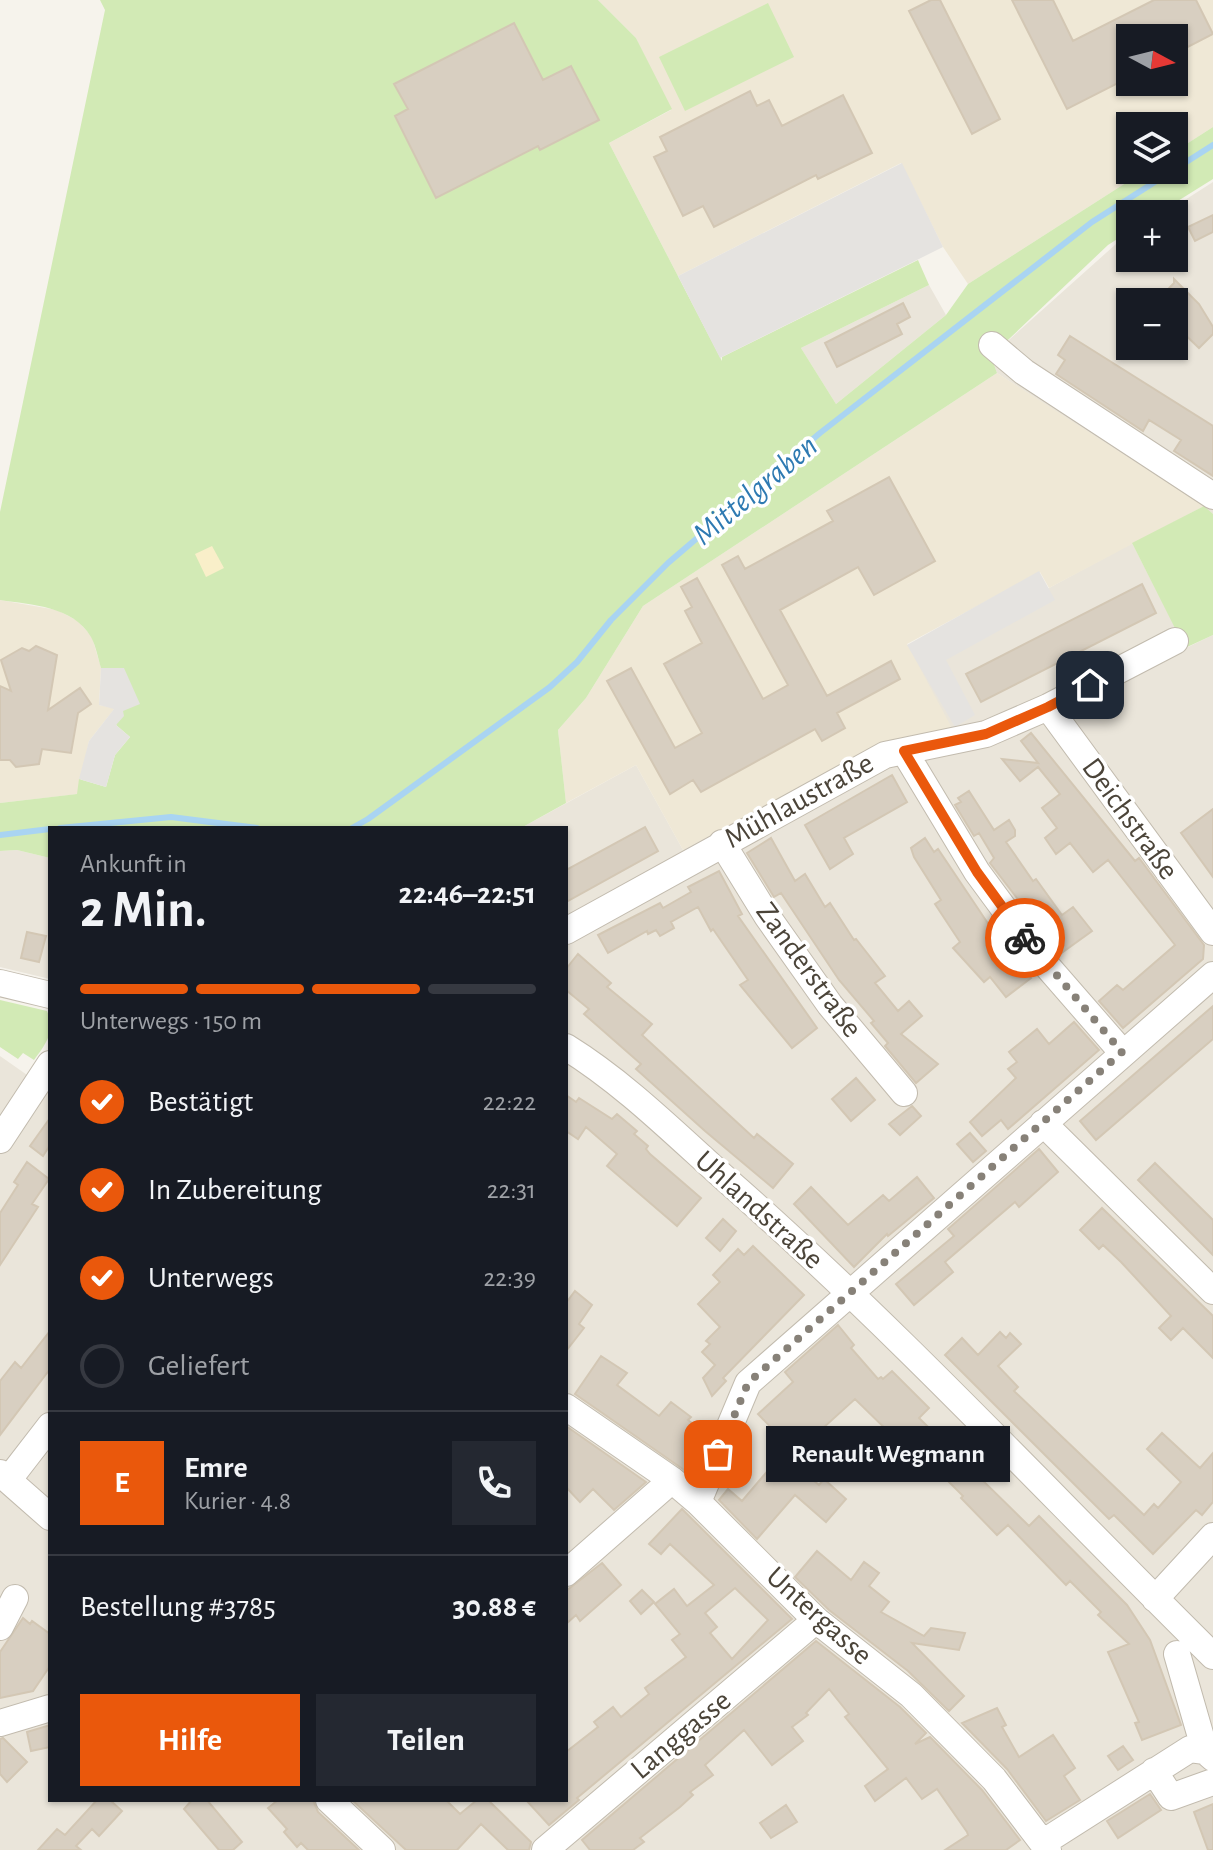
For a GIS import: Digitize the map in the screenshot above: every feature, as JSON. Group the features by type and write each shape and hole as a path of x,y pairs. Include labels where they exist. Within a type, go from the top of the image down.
{"street":[{"path":"992,345 1024,372 1213,496"},
{"name":"Mühlaustraße","path":"568,930 885,755 986,734 1048,707 1175,641"},
{"name":"Deichstraße","path":"1048,707 1213,932"},
{"path":"904,751 977,872 1041,959 1122,1052"},
{"name":"Zanderstraße","path":"722,843 767,916 830,1005 904,1093"},
{"path":"698,1502 748,1383 1213,975"},
{"path":"0,983 48,995"},
{"name":"Uhlandstraße","path":"568,1048 588,1060 633,1097 761,1210 849,1293 1213,1656"},
{"path":"0,1140 48,1067"},
{"path":"1043,1123 1213,1291"},
{"name":"Untergasse","path":"568,1408 672,1480 816,1620 911,1695 994,1779 1046,1846"},
{"path":"48,1428 4,1476 48,1515"},
{"path":"568,1571 672,1480"},
{"path":"1155,1599 1213,1536"},
{"path":"0,1627 15,1598"},
{"name":"Langgasse","path":"545,1850 816,1620"},
{"path":"1177,1654 1209,1754"},
{"path":"0,1723 48,1709"},
{"path":"1046,1846 1190,1749 1209,1754"},
{"path":"1154,1771 1171,1797 1213,1782"},
{"path":"331,1802 382,1850"}],"shaded area":[{"path":"598,0 1213,0 1213,127 1188,143 1188,112 1116,112 1116,184 1124,184 968,284 943,247 901,163 678,276 609,143 671,110 636,38"},
{"path":"902,163 943,247 720,358 678,276"},
{"path":"1213,182 1213,514 997,373 991,356 1116,244 1116,272 1188,272 1188,200 1185,200"},
{"path":"929,285 946,315 836,404 801,348"},
{"path":"997,373 1204,506 1049,588 1040,572 907,644 953,730 881,744 683,850 636,765 566,803 558,730 586,698 643,606"},
{"path":"1132,543 1186,648 1213,635 1213,1850 0,1850 0,1056 48,1090 48,1802 568,1802 568,826 525,826 636,765 683,850 907,645 1049,588"},
{"path":"1039,571 1055,600 946,660 975,715 955,727 907,645"},
{"path":"0,600 57,610 78,621 92,637 101,668 99,705 115,708 89,741 78,794 0,803"},
{"path":"101,668 124,668 140,704 123,711 124,716 116,725 130,737 115,755 106,787 79,779 89,741 114,709 99,705"},
{"path":"17,850 48,858 48,979 0,967 0,851"}],"green space":[{"path":"100,0 598,0 636,38 672,109 609,143 722,361 722,357 918,260 929,285 801,348 836,404 946,315 968,284 1124,184 1188,184 1188,143 1213,127 1213,179 1179,200 1116,200 1116,240 991,356 997,373 643,606 586,698 558,730 566,803 525,826 48,826 48,858 17,850 0,851 0,803 77,794 79,779 106,787 115,755 130,737 116,725 123,711 124,668 101,668 91,637 74,619 51,609 0,600 0,512 105,10"},
{"path":"768,3 794,57 685,111 659,57"},
{"path":"1204,506 1213,514 1213,635 1185,648 1132,543"},
{"path":"0,1000 47,1011 48,1037 34,1060 23,1053 18,1059 0,1047"}],"sand":[{"path":"212,546 224,568 206,577 195,554"}],"building":[{"path":"931,0 940,0 1000,119 972,134 909,11"},
{"path":"1012,0 1053,0 1073,41 1154,0 1196,0 1213,34 1188,47 1188,24 1116,24 1116,84 1067,109"},
{"path":"514,23 543,80 571,66 599,120 540,150 538,146 436,198 395,116 408,109 394,84"},
{"path":"750,91 757,106 769,100 782,126 843,95 872,153 818,179 816,175 714,227 703,206 683,216 654,157 667,151 660,137"},
{"path":"1213,215 1213,232 1195,241 1188,227"},
{"path":"1174,279 1183,288 1169,288"},
{"path":"1188,293 1213,327 1213,334 1199,348 1188,337"},
{"path":"903,303 910,317 897,324 902,334 837,367 825,343"},
{"path":"1070,336 1213,426 1213,476 1174,451 1181,440 1149,420 1143,431 1056,374 1065,360 1058,355"},
{"path":"889,477 935,561 874,595 858,567 780,610 827,696 891,661 900,679 837,713 845,728 822,741 815,729 701,792 693,780 670,794 607,681 631,668 675,748 702,733 664,664 702,643 685,611 692,607 681,587 697,578 763,699 788,685 722,565 738,556 745,569 833,521 827,511"},
{"path":"1142,584 1156,613 981,702 966,674"},
{"path":"36,646 57,655 48,710 80,688 91,704 78,713 71,753 42,749 39,764 16,767 10,760 0,760 0,686 11,691 1,660 22,648 29,651"},
{"path":"1031,733 1135,861 1139,858 1204,945 1203,959 1123,1028 1099,1001 1117,985 1123,990 1175,945 1108,860 1093,872 1070,843 1056,854 1045,838 1057,828 1042,808 1060,794 1038,767 1020,781 1002,759 1038,763 1021,741"},
{"path":"892,775 907,802 844,838 853,854 830,869 805,825"},
{"path":"969,791 994,830 1009,820 1015,836 1006,842 1062,915 1073,907 1092,931 1060,954 990,863 994,858 979,833 974,836 955,805 961,802 958,798"},
{"path":"1213,809 1213,877 1181,833"},
{"path":"645,827 658,851 568,901 568,869"},
{"path":"771,838 795,881 805,874 825,907 830,903 854,940 885,976 875,983 898,1011 909,1001 922,1016 901,1034 938,1064 916,1083 885,1046 888,1043 871,1023 874,1021 839,980 781,893 774,897 747,853"},
{"path":"925,838 934,852 938,849 989,925 1031,978 1006,997 990,977 984,982 953,948 960,942 935,904 941,900 911,848"},
{"path":"719,871 742,914 738,916 817,1028 792,1048 740,985 748,980 713,929 711,931 698,907 671,922 674,928 660,936 656,930 648,934 647,931 608,953 598,935 660,903 663,908 691,892 688,887"},
{"path":"27,932 46,936 39,962 21,958"},
{"path":"578,954 611,983 607,987 652,1024 642,1035 754,1138 757,1134 793,1164 773,1188 636,1069 641,1064 584,1014 589,1009 568,992 568,966"},
{"path":"1213,1006 1213,1039 1096,1140 1080,1121"},
{"path":"1074,1022 1099,1050 1008,1129 1001,1120 982,1136 970,1122 1016,1078 1008,1069 1017,1062 1009,1052 1037,1029 1049,1044"},
{"path":"856,1078 875,1100 851,1121 832,1099"},
{"path":"568,1096 576,1102 579,1098 612,1119 617,1114 637,1131 634,1134 648,1146 646,1149 650,1154 701,1198 677,1226 607,1166 617,1154 586,1127 578,1139 568,1132"},
{"path":"912,1106 921,1116 900,1135 889,1124"},
{"path":"48,1121 48,1148 43,1156 30,1146"},
{"path":"970,1133 986,1151 973,1162 957,1144"},
{"path":"1039,1149 1058,1172 1019,1207 1015,1202 945,1262 953,1272 914,1305 896,1284 954,1236 948,1229"},
{"path":"27,1162 48,1178 32,1204 38,1207 0,1265 0,1213 18,1185 14,1182"},
{"path":"1155,1163 1213,1220 1213,1255 1138,1180"},
{"path":"917,1177 934,1198 887,1234 854,1267 794,1204 811,1187 848,1225 883,1195 889,1201"},
{"path":"1102,1208 1213,1316 1213,1358 1183,1328 1171,1340 1159,1328 1171,1316 1121,1262 1103,1245 1099,1249 1080,1230"},
{"path":"723,1219 736,1231 720,1251 706,1238"},
{"path":"753,1246 804,1295 723,1378 726,1381 712,1396 703,1378 715,1365 702,1352 710,1344 706,1341 720,1327 698,1304 720,1282 713,1275 738,1249 744,1255"},
{"path":"575,1291 592,1305 579,1324 584,1328 568,1348 568,1300"},
{"path":"838,1325 854,1345 851,1348 878,1379 883,1379 892,1371 929,1408 919,1418 1029,1526 1039,1516 1127,1605 1150,1640 1181,1725 1142,1740 1135,1723 1139,1722 1108,1652 1129,1644 1098,1615 1101,1612 1070,1581 1066,1585 1008,1525 997,1535 900,1433 895,1438 855,1399 791,1457 779,1449 784,1441 758,1414 793,1382 785,1372"},
{"path":"1000,1332 1006,1338 1010,1333 1021,1344 998,1366 1018,1387 1014,1391 1144,1515 1154,1504 1158,1508 1181,1482 1147,1449 1162,1433 1200,1468 1213,1453 1213,1502 1202,1515 1196,1510 1153,1554 1114,1515 1109,1519 945,1355 962,1338 978,1355"},
{"path":"48,1334 48,1372 0,1435 0,1381 15,1362 21,1368"},
{"path":"601,1356 627,1373 617,1385 659,1416 671,1402 691,1417 688,1420 698,1428 687,1459 694,1464 690,1474 575,1394"},
{"path":"568,1427 646,1482 614,1510 593,1489 580,1502 568,1489"},
{"path":"782,1454 819,1485 824,1479 846,1499 826,1522 795,1495 757,1539 719,1500 728,1489 742,1501"},
{"path":"682,1509 792,1619 577,1798 579,1800 549,1825 528,1802 568,1802 568,1750 598,1727 594,1722 613,1707 621,1717 649,1694 645,1688 686,1657 672,1640 680,1634 655,1604 674,1589 687,1606 714,1585 670,1544 661,1554 649,1544","holes":["735,1588 768,1620 732,1659 710,1633 717,1627 705,1613"]},
{"path":"817,1551 851,1580 864,1562 879,1573 869,1586 889,1602 881,1612 924,1636 931,1628 965,1633 959,1650 912,1643 964,1696 949,1711 908,1671 829,1610 795,1577"},
{"path":"602,1563 621,1585 580,1621 576,1615 568,1622 568,1589"},
{"path":"642,1590 654,1602 641,1614 630,1601"},
{"path":"23,1618 48,1633 48,1669 33,1691 0,1698 0,1652"},
{"path":"816,1641 900,1707 926,1733 915,1744 930,1737 982,1790 1020,1840 1006,1850 945,1850 968,1835 967,1832 937,1789 922,1799 906,1778 875,1801 865,1786 888,1769 845,1717 849,1714 829,1689 806,1713 808,1715 792,1727 803,1741 772,1765 744,1730 705,1765 713,1775 690,1792 693,1795 680,1807 640,1838 644,1842 633,1850 590,1850 582,1840"},
{"path":"997,1708 1006,1725 1002,1727 1019,1757 1053,1735 1075,1768 1064,1776 1080,1800 1046,1821 1007,1769 962,1723"},
{"path":"48,1726 48,1747 31,1751 27,1732"},
{"path":"3,1738 27,1762 7,1782 0,1774 0,1739"},
{"path":"1123,1746 1133,1760 1118,1770 1108,1756"},
{"path":"1150,1794 1161,1810 1118,1838 1107,1821"},
{"path":"95,1802 112,1802 122,1811 99,1836 92,1829 76,1846 81,1850 38,1850 57,1829 65,1835"},
{"path":"190,1802 209,1802 242,1842 233,1850 219,1850 184,1809"},
{"path":"276,1802 314,1802 318,1812 359,1850 308,1850 301,1843 297,1847 284,1832 287,1829 268,1808"},
{"path":"354,1802 448,1802 460,1814 475,1802 490,1802 531,1842 529,1850 508,1850 481,1824 457,1850 406,1850"},
{"path":"1213,1804 1213,1850 1208,1850 1194,1812"},
{"path":"786,1805 797,1822 771,1838 760,1823"}],"waterway":[{"name":"Mittelgraben","path":"356,826 550,687 668,563 820,433 1092,222 1213,145"},
{"name":"Mittelgraben","path":"80,826 171,817 241,826"},
{"name":"Mittelgraben","path":"0,835 48,829"}],"way so far":[{"path":"718,1454 748,1383 1122,1052 1025,938"}],"place":[{"name":"Renault Wegmann","path":"718,1454"}],"route":[{"path":"1025,938 977,872 904,751 986,734 1090,685"}]}
